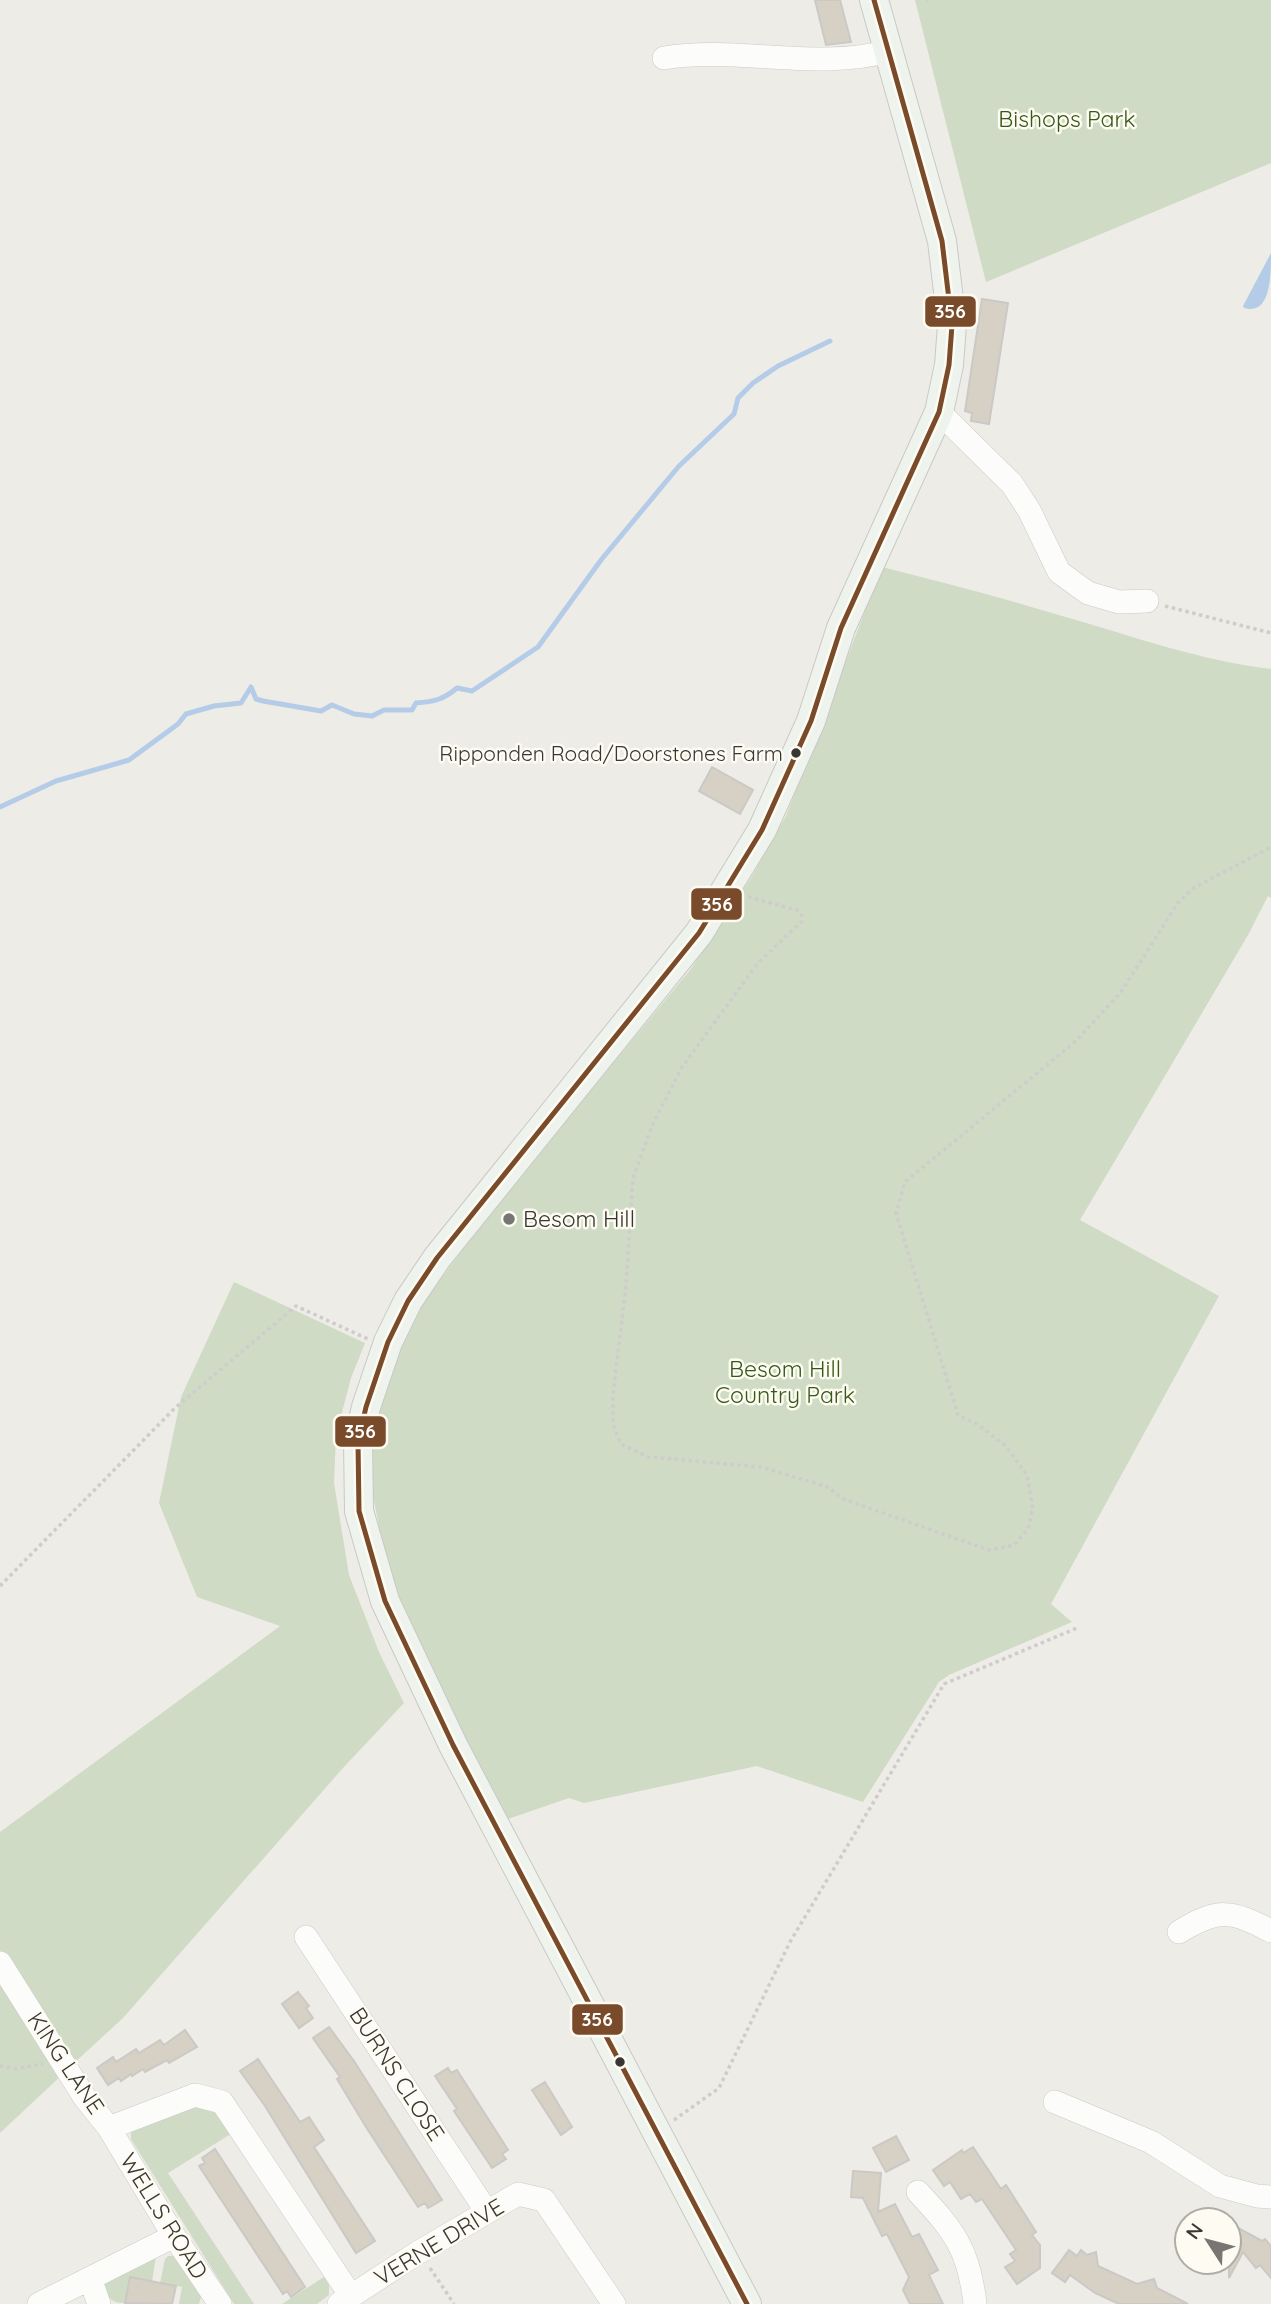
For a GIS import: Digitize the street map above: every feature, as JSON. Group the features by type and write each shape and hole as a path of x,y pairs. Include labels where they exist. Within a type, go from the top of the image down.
{"main road":[{"path":"747,2304 453,1745 386,1601 359,1511 358,1442 366,1407 388,1342 415,1290 437,1258 699,933 762,830 811,721 841,628 939,412 950,365 952,325 942,241 874,0"}],"street":[{"path":"664,58 691,53 821,60 868,57 889,51"},
{"path":"939,412 1012,484 1029,510 1059,572 1088,593 1119,602 1147,601"},
{"path":"1179,1932 1196,1921 1217,1913 1237,1916 1271,1931"},
{"name":"BURNS CLOSE","path":"306,1937 487,2211"},
{"name":"KING LANE","path":"0,1963 85,2098 109,2128"},
{"path":"109,2128 195,2095 222,2102 345,2300"},
{"path":"1055,2102 1151,2142 1220,2186 1271,2197"},
{"name":"WELLS ROAD","path":"109,2128 174,2236 220,2304"},
{"path":"918,2192 950,2226 967,2259 975,2304"},
{"name":"VERNE DRIVE","path":"345,2300 419,2252 518,2194 544,2200 614,2304"},
{"path":"39,2304 174,2236"},
{"path":"90,2277 99,2304"}],"path":[{"path":"1147,601 1271,633"},
{"path":"725,891 797,911 803,921 758,963 682,1067 652,1126 633,1178 626,1286 613,1394 613,1425 621,1444 648,1457 761,1467 828,1487 843,1500 989,1550 1014,1545 1028,1529 1033,1508 1027,1475 1006,1446 977,1424 958,1415 896,1213 905,1182 1076,1041 1121,992 1178,903 1192,888 1271,847"},
{"path":"0,1586 175,1408 296,1306 363,1337"},
{"path":"656,2131 719,2088 790,1942 944,1684 1077,1628"},
{"path":"0,2066 16,2069 62,2060"},
{"path":"419,2252 454,2304"}],"green space":[{"name":"Bishops Park","path":"915,0 1271,0 1271,163 986,282"},
{"name":"Besom Hill Country Park","path":"882,567 1194,654 1271,669 1271,898 1268,896 1248,935 1080,1220 1219,1296 1051,1604 1072,1622 949,1675 939,1682 863,1802 757,1766 584,1803 569,1798 508,1819 442,1700 391,1587 370,1481 374,1426 402,1337 427,1297 501,1199 690,970 751,878 786,816"},
{"path":"234,1282 365,1343 351,1378 336,1435 334,1483 349,1575 379,1652 404,1703 343,1768 123,2018 73,2064 0,1950 0,1832 280,1626 197,1597 159,1503 181,1397"},
{"path":"0,1974 64,2073 0,2133"},
{"path":"188,2104 218,2110 234,2132 168,2173 254,2304 234,2304 131,2139 134,2127"},
{"path":"156,2256 152,2282 130,2278 125,2303 110,2298 104,2283"},
{"path":"168,2256 174,2256 180,2261 201,2297 199,2304 179,2304 182,2287 160,2283"},
{"path":"324,2277 329,2285 329,2295 317,2304 282,2304"}],"water":[{"path":"1271,253 1268,292 1260,306 1253,309 1244,308 1243,306"}],"building":[{"path":"815,0 840,0 851,42 826,45"},
{"path":"982,299 1008,303 989,424 971,421 972,413 965,411"},
{"path":"712,767 753,790 740,814 699,791"},
{"path":"298,1992 309,2006 306,2008 313,2018 299,2028 282,2004"},
{"path":"329,2027 354,2061 442,2200 428,2208 425,2203 418,2207 337,2079 340,2077 313,2038"},
{"path":"185,2030 197,2047 169,2063 167,2060 145,2072 143,2069 108,2085 97,2068 113,2057 116,2062 136,2049 139,2053 160,2040 164,2045"},
{"path":"258,2059 300,2122 309,2117 324,2140 314,2147 375,2241 356,2253 265,2106 240,2071"},
{"path":"448,2068 451,2073 457,2070 508,2150 502,2154 506,2159 492,2168 454,2111 457,2109 435,2076"},
{"path":"545,2082 572,2127 561,2135 532,2090"},
{"path":"896,2136 909,2160 886,2172 873,2148"},
{"path":"973,2147 1001,2189 1006,2185 1036,2232 1032,2235 1040,2245 1040,2268 1017,2284 1005,2267 1015,2261 1010,2254 1016,2250 982,2199 976,2202 970,2194 961,2199 950,2182 944,2186 933,2170 962,2150 963,2153"},
{"path":"215,2149 305,2287 291,2297 287,2291 283,2294 199,2166 205,2163 202,2158"},
{"path":"853,2171 881,2173 878,2212 895,2204 912,2237 919,2234 938,2270 929,2275 943,2304 910,2304 903,2290 909,2277 887,2234 882,2236 863,2198 851,2197"},
{"path":"1243,2231 1262,2241 1265,2239 1271,2246 1271,2278 1260,2265 1256,2268 1243,2252"},
{"path":"1069,2250 1077,2256 1081,2250 1087,2255 1096,2252 1098,2266 1137,2284 1154,2279 1157,2288 1188,2304 1119,2304 1095,2293 1070,2275 1065,2282 1052,2273"},
{"path":"130,2277 176,2286 172,2304 125,2303"}],"waterway":[{"path":"0,807 56,781 129,760 178,724 186,714 214,706 241,703 251,687 256,699 263,701 321,711 332,705 354,714 372,716 384,710 412,710 416,703 438,699 457,688 472,691 538,647 601,560 679,466 734,414 738,398 753,383 778,366 830,341"}],"transit line":[{"name":"356","path":"747,2304 453,1745 385,1601 359,1511 358,1442 366,1407 388,1342 408,1301 437,1258 699,933 762,830 811,721 841,628 939,412 949,365 952,325 942,241 874,0"}],"place":[{"name":"Ripponden Road/Doorstones Farm","path":"796,753"},
{"name":"Besom Hill","path":"509,1219"}]}
